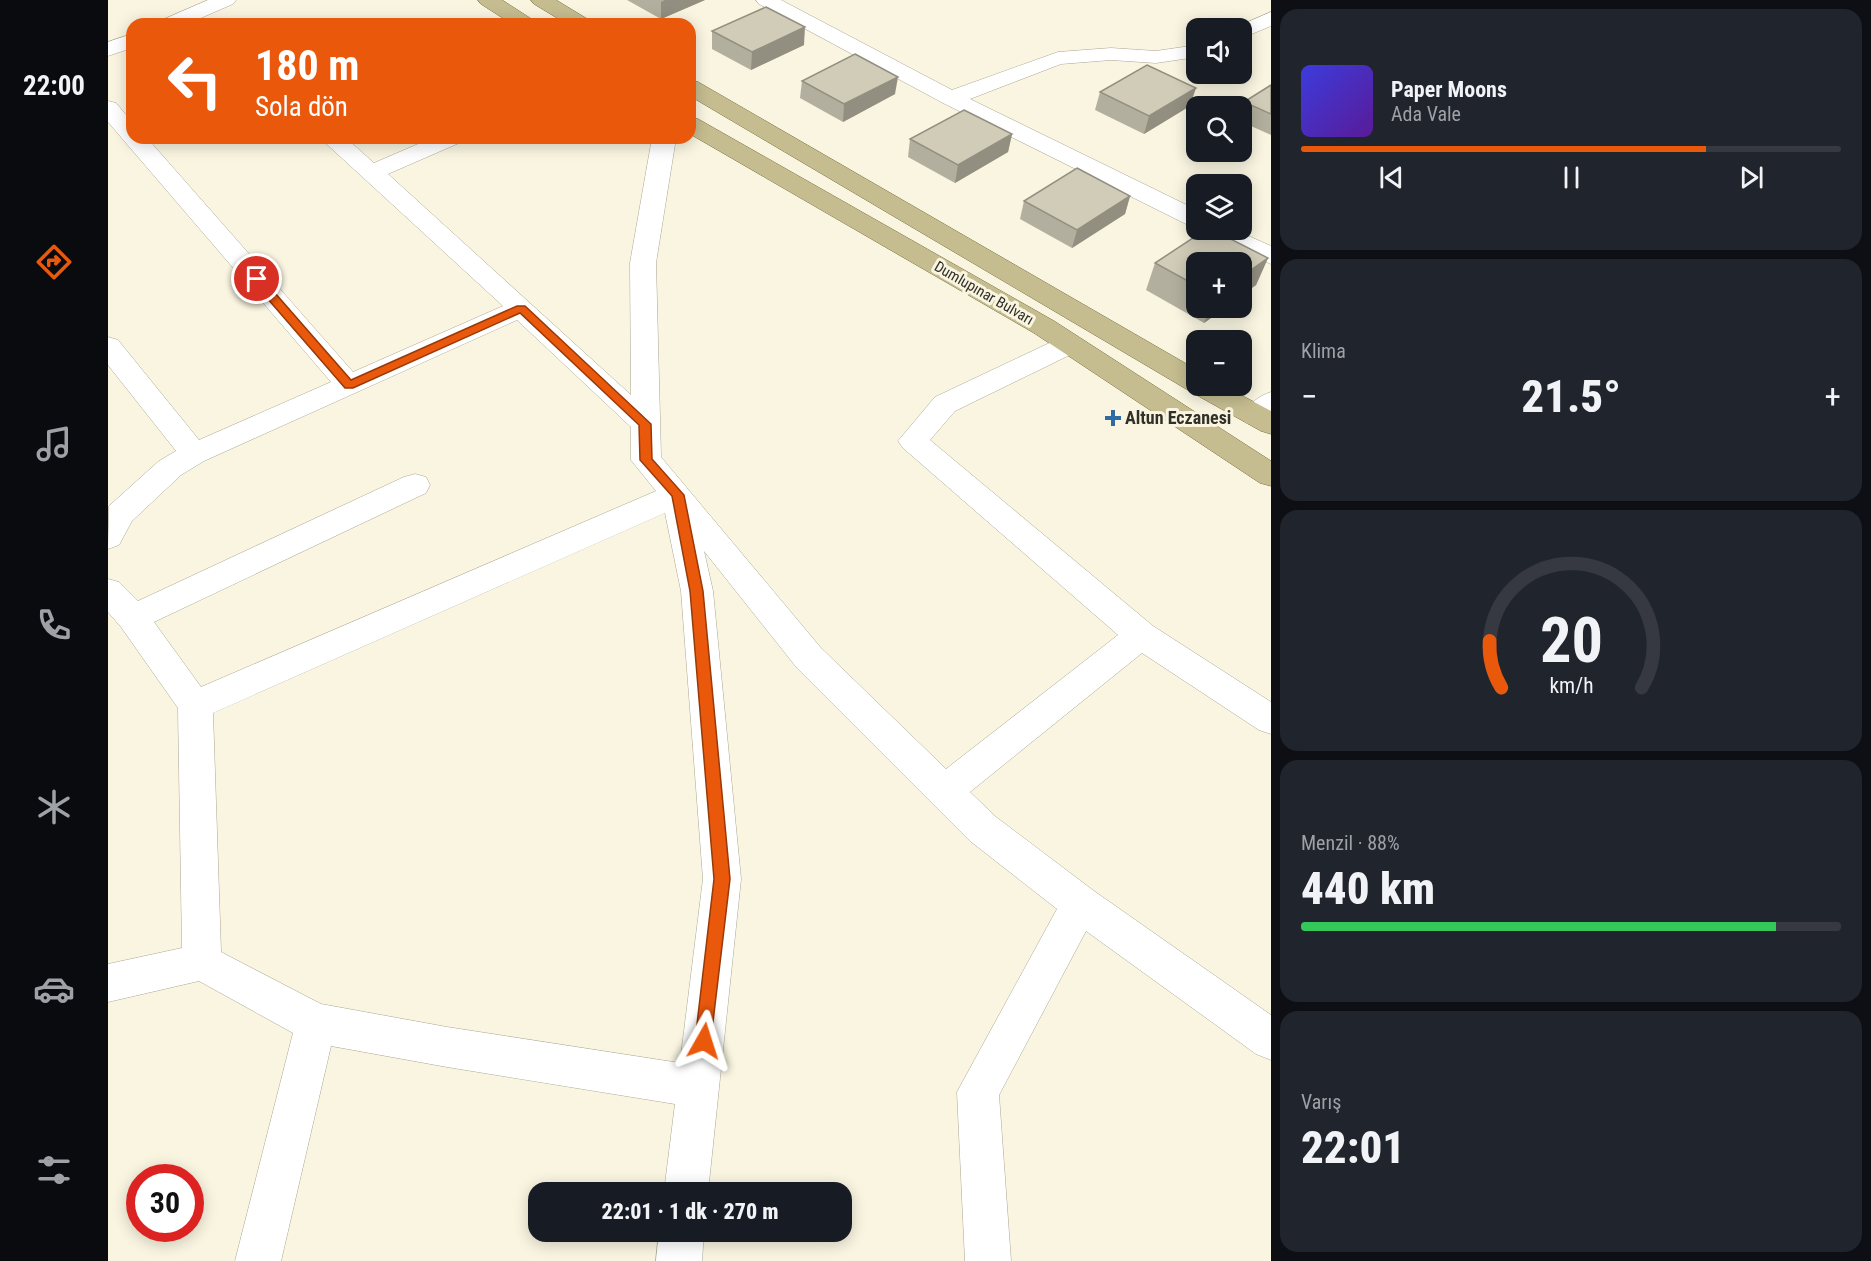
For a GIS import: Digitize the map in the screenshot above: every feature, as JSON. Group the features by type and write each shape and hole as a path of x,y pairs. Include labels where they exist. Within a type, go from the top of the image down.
{"main road":[{"path":"488,0 516,18"},
{"path":"541,0 572,18"},
{"name":"Dumlupınar Bulvarı","path":"696,90 1186,376"},
{"name":"Dumlupınar Bulvarı","path":"696,127 1044,327 1271,475"},
{"path":"1226,396 1266,414"}],"street":[{"path":"201,18 226,0"},
{"path":"766,0 951,98 1186,215"},
{"path":"171,14 194,18"},
{"path":"1252,27 1271,18"},
{"path":"108,51 126,43"},
{"path":"951,98 1058,58 1111,54 1156,57 1186,53"},
{"path":"108,108 126,129"},
{"path":"139,144 349,385"},
{"path":"339,144 437,230 645,424"},
{"path":"371,173 437,144"},
{"path":"663,144 643,263 646,460 678,495 809,658 983,829 1080,904 1271,1040"},
{"path":"1237,240 1271,256"},
{"path":"108,537 120,514 170,468 194,454 521,309"},
{"path":"1070,344 945,404 913,441 1140,635 1271,720"},
{"path":"108,346 194,454"},
{"path":"133,618 415,485"},
{"path":"195,705 678,495"},
{"path":"678,495 697,591 722,879 687,1182"},
{"path":"108,591 133,618 195,705 202,962"},
{"path":"944,791 1140,635"},
{"path":"988,1261 978,1092 1080,904"},
{"path":"108,983 202,962 316,1023 459,1049 698,1087"},
{"path":"258,1261 316,1023"},
{"path":"679,1261 681,1242"}],"building":[{"path":"766,7 805,27 752,52 712,31"},
{"path":"855,54 898,77 844,104 802,81"},
{"path":"1147,65 1196,88 1149,116 1100,92"},
{"path":"1271,85 1271,114 1252,106 1252,97"},
{"path":"964,110 1012,134 958,165 910,139"},
{"path":"1077,168 1130,196 1077,230 1024,201"},
{"path":"1190,240 1233,240 1268,258 1252,269 1252,252 1186,252 1186,280 1155,263"}],"place":[{"name":"Altun Eczanesi","path":"1113,418"}],"route":[{"path":"257,279 349,385 521,309 645,424 646,460 678,495 697,591 722,879 704,1041"}]}
